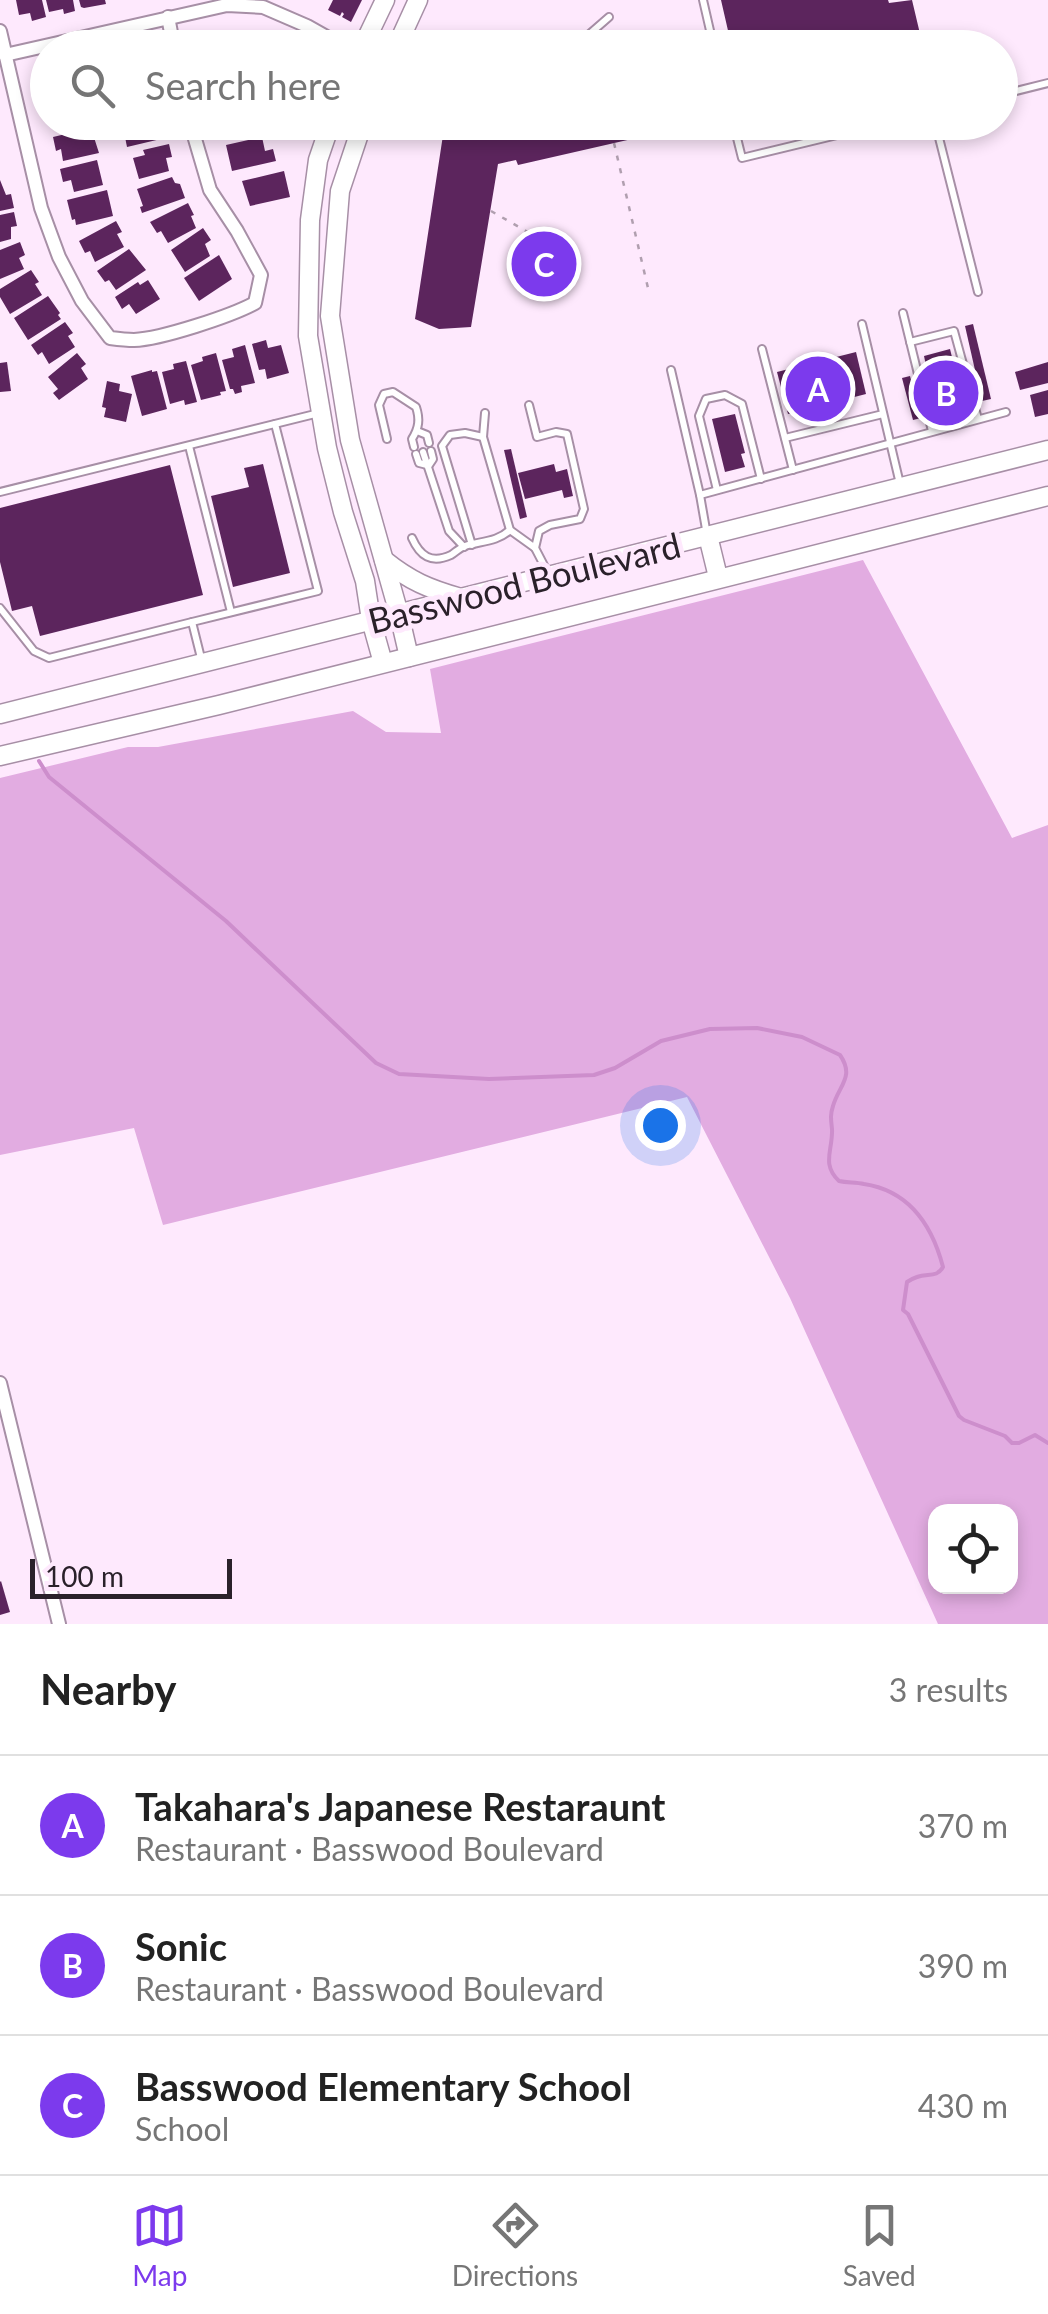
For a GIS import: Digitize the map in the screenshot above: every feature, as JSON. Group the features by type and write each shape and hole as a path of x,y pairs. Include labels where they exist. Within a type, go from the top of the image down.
{"main road":[{"path":"370,30 384,0"},
{"path":"404,30 418,0"},
{"path":"325,140 318,160 310,220 308,336 343,512 365,581 382,663"},
{"path":"357,140 340,192 330,316 350,440 409,657"},
{"name":"Basswood Boulevard","path":"0,714 1048,450"},
{"name":"Basswood Boulevard","path":"0,756 1048,496"},
{"path":"708,536 718,577"},
{"path":"384,560 427,588 462,598"}],"street":[{"path":"112,30 227,5 263,7 314,30"},
{"path":"168,17 171,30"},
{"path":"0,31 40,208 82,301 110,338 136,340 172,332 255,303 261,275 210,190 195,140"},
{"path":"5,55 30,49"},
{"path":"0,1383 60,1624"}],"lane":[{"path":"702,0 710,30"},
{"path":"594,30 609,17"},
{"path":"1018,90 1048,83"},
{"path":"738,140 742,158 816,140"},
{"path":"939,140 978,292"},
{"path":"903,313 932,431"},
{"path":"862,324 901,487"},
{"path":"910,342 954,331 978,420"},
{"path":"762,348 794,470"},
{"path":"670,370 708,536"},
{"path":"387,439 379,405 384,394 393,392 416,407 419,416 412,439 423,449 449,532 468,546"},
{"path":"717,490 699,416 706,399 725,394 742,404 761,479"},
{"path":"529,405 537,436 567,434 584,509 580,519 539,531 536,548"},
{"path":"700,495 1006,412"},
{"path":"0,492 321,413"},
{"path":"484,413 483,437 510,530 536,548 550,576"},
{"path":"785,438 883,414"},
{"path":"0,608 34,651 48,658 318,591 275,424"},
{"path":"417,431 427,436 423,449"},
{"path":"468,546 442,446 450,434 465,432 483,437"},
{"path":"189,446 232,612"},
{"path":"412,538 418,552 428,558 440,558 502,538 510,530"},
{"path":"192,622 202,663"}],"path":[{"path":"614,143 648,288"},
{"path":"491,211 559,250"}],"shaded area":[{"path":"863,560 1012,838 1048,825 1048,1624 938,1624 790,1298 687,1097 163,1225 134,1128 0,1155 0,778 128,747 158,747 353,711 386,732 441,733 430,669"}],"building":[{"path":"16,0 42,0 46,17 32,21 30,13 19,15"},
{"path":"46,0 73,0 75,11 49,12"},
{"path":"79,0 105,0 106,4 84,8"},
{"path":"333,0 362,0 351,22 342,17 342,12 340,16 328,10"},
{"path":"721,0 912,0 919,30 728,30"},
{"path":"54,140 95,140 99,153 63,161 61,149 56,151"},
{"path":"126,140 157,140 127,147"},
{"path":"263,140 265,151 273,149 276,161 232,171 226,145"},
{"path":"442,140 627,140 518,165 516,160 498,164 471,327 439,329 415,319"},
{"path":"169,144 169,171 139,179 133,158 145,155 143,150"},
{"path":"97,160 103,185 74,192 71,180 63,182 60,169"},
{"path":"284,171 290,197 250,206 242,181"},
{"path":"172,177 180,184 185,198 142,213 137,189"},
{"path":"0,180 6,195 11,194 14,208 0,211"},
{"path":"107,190 113,216 76,225 67,200"},
{"path":"188,203 196,228 168,243 150,222"},
{"path":"14,212 17,226 11,227 11,239 0,242 0,215"},
{"path":"116,221 124,247 95,262 79,241"},
{"path":"203,228 211,240 205,244 210,256 185,272 171,250"},
{"path":"20,242 25,255 19,258 24,269 0,279 0,250"},
{"path":"129,249 146,270 116,290 97,271"},
{"path":"219,255 232,279 199,301 184,278"},
{"path":"31,270 42,295 10,314 0,289"},
{"path":"148,280 160,299 136,314 129,304 122,309 115,297"},
{"path":"48,296 61,319 28,340 14,318"},
{"path":"65,322 73,333 68,336 75,347 49,364 42,352 38,355 31,345"},
{"path":"973,324 991,399 982,401 965,326"},
{"path":"266,340 268,348 281,345 289,373 267,379 265,369 259,370 252,344"},
{"path":"245,345 255,383 241,386 242,392 235,394 222,360 234,357 232,349"},
{"path":"950,349 964,406 944,409 939,414 924,356"},
{"path":"856,352 866,394 788,414 777,372"},
{"path":"77,353 86,364 81,368 88,379 59,400 53,393 58,389 48,377"},
{"path":"216,353 226,391 201,400 191,365"},
{"path":"186,361 197,402 170,404 162,372"},
{"path":"7,362 11,391 0,392 0,363"},
{"path":"1048,362 1048,383 1020,390 1015,372"},
{"path":"157,371 167,409 142,416 131,376"},
{"path":"910,376 921,418 913,420 902,378"},
{"path":"107,381 120,384 119,391 132,394 126,422 104,417"},
{"path":"1048,390 1048,414 1035,417 1030,395"},
{"path":"735,414 745,467 725,472 712,419"},
{"path":"511,449 527,517 520,519 504,450"},
{"path":"263,464 290,573 233,587 211,496 249,487 244,468"},
{"path":"554,464 556,472 567,469 573,496 564,498 562,490 525,499 518,473"},
{"path":"170,465 203,595 40,636 32,606 12,611 0,562 0,508"},
{"path":"0,1582 10,1612 0,1615"}],"waterway":[{"path":"39,761 49,777 226,921 376,1063 399,1074 489,1079 594,1075 615,1068 661,1041 710,1029 757,1028 802,1037 840,1055 846,1075 831,1112 830,1169 839,1181 894,1194 917,1212 932,1237 943,1267 935,1274 907,1282 903,1310 959,1416 1005,1436 1012,1443 1035,1435 1048,1443"}],"place":[{"name":"Basswood Elementary School","path":"544,264"},
{"name":"Takahara's Japanese Restaraunt","path":"818,389"},
{"name":"Sonic","path":"946,393"}]}
